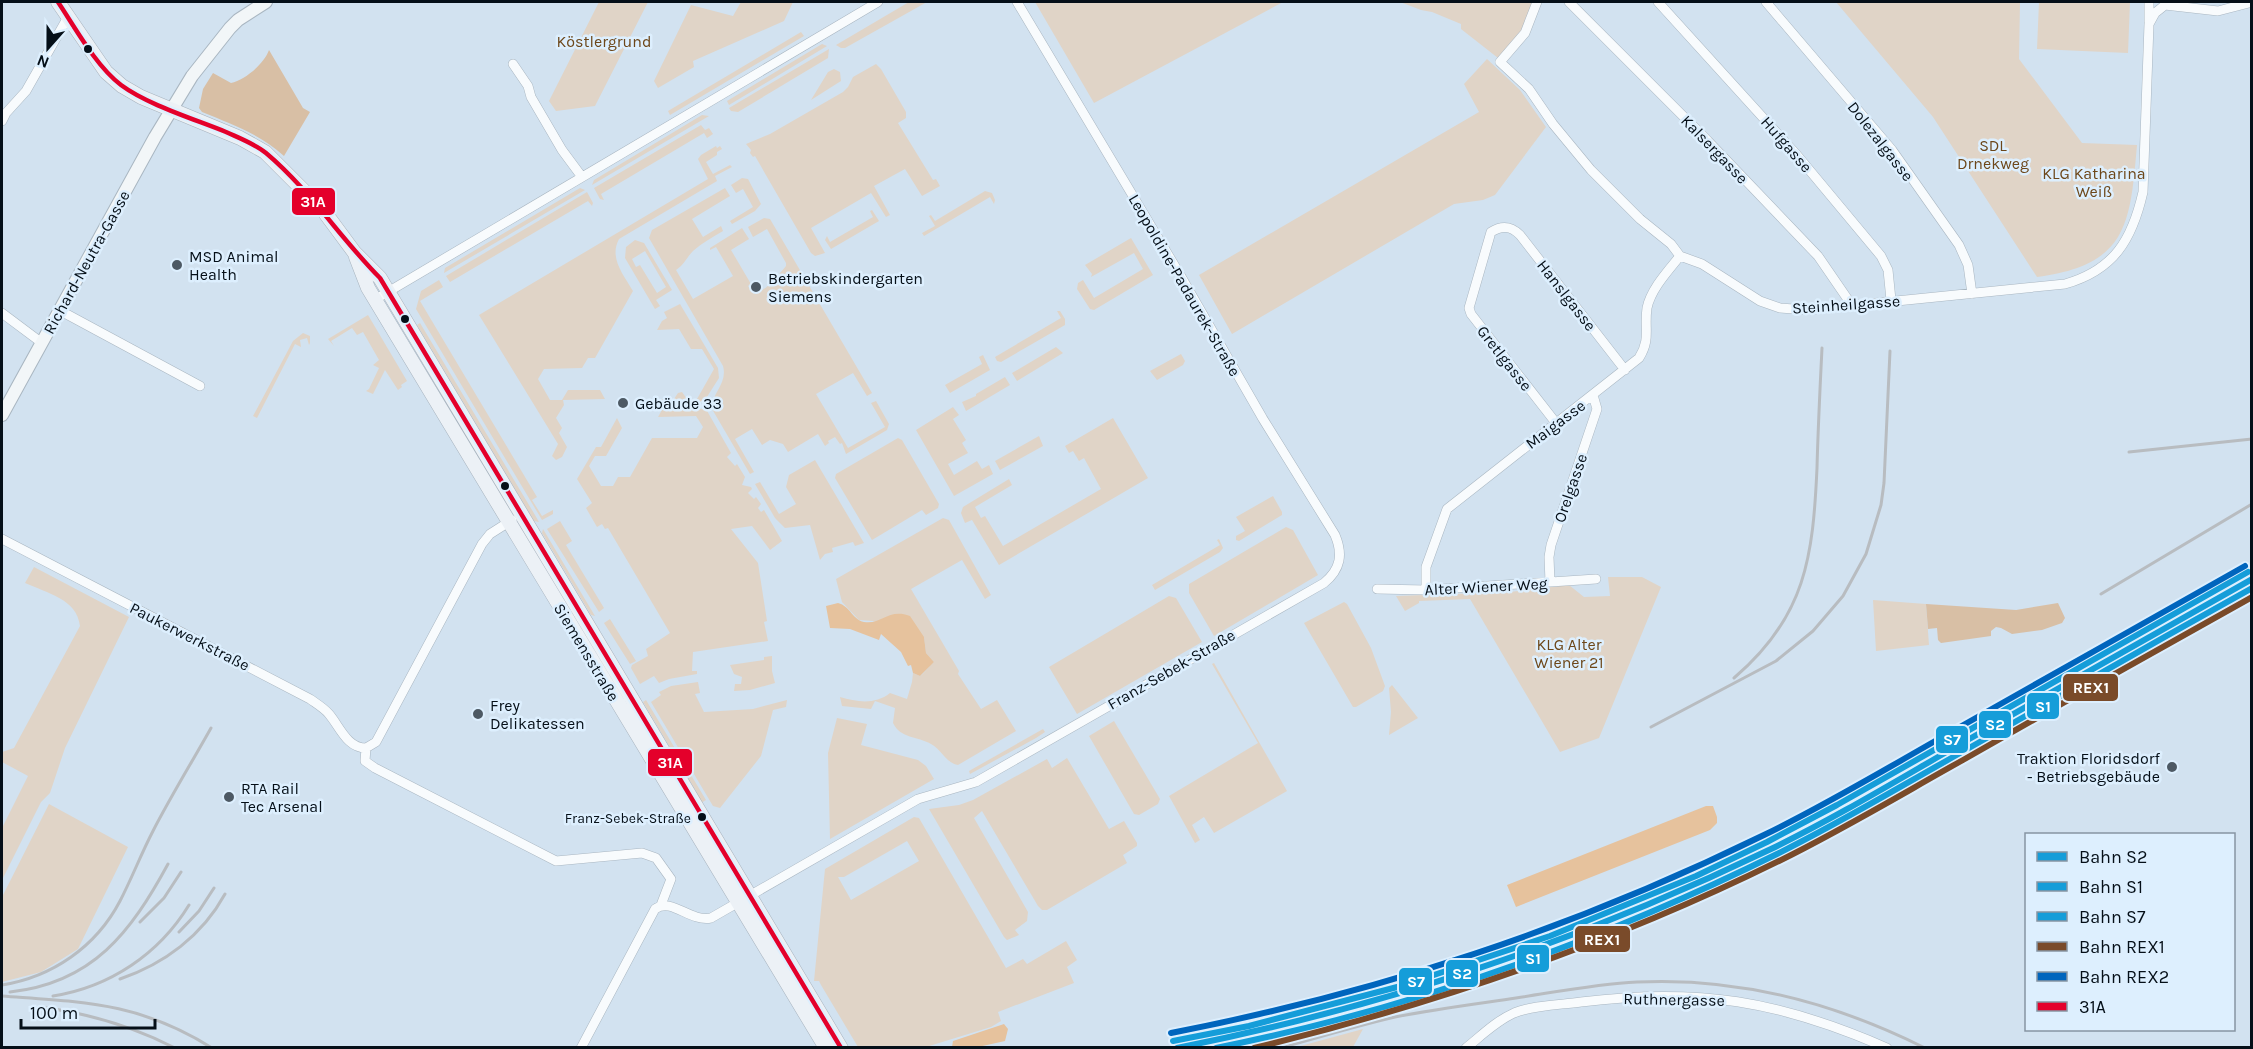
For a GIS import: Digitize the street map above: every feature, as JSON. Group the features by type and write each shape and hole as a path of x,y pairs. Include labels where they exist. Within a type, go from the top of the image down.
{"main road":[{"name":"Siemensstraße","path":"58,2 114,81 133,93 240,138 265,152 323,210 354,252 368,288 382,295 522,515 826,1047"},
{"name":"Siemensstraße","path":"382,295 509,522 744,900 841,1047"}],"street":[{"name":"Richard-Neutra-Gasse","path":"2,415 171,110 200,66 230,28 266,2"},
{"path":"382,295 878,2"},
{"name":"Leopoldine-Padaurek-Straße","path":"1017,2 1179,273 1263,419 1335,535 1340,547 1340,557 1335,572"},
{"name":"Steinheilgasse","path":"1537,2 1525,33 1500,62 1529,89 1553,124 1591,170 1640,219 1671,244 1680,256 1702,264 1760,301 1780,308 1807,310 1891,300 2035,288 2081,279 2108,262 2128,237 2137,219 2143,192 2149,2"},
{"name":"Kalsergasse","path":"1569,2 1708,141 1818,256 1851,304"},
{"name":"Hufgasse","path":"1658,2 1796,154 1881,256 1888,270 1891,300"},
{"name":"Dolezalgasse","path":"1766,2 1892,150 1939,216 1959,245 1968,265 1972,294"},
{"path":"2148,24 2155,13 2165,5 2218,11 2252,2"},
{"path":"2,121 6,113 26,91 68,17"},
{"path":"513,64 528,86 531,97 562,150 582,177"},
{"name":"Hanslgasse","path":"1503,226 1514,229 1520,235 1625,370"},
{"name":"Gretlgasse","path":"1503,226 1491,232 1488,239 1469,308 1471,314 1556,423"},
{"name":"Maigasse","path":"1426,590 1426,567 1447,509 1639,358 1646,347 1648,306 1653,292 1680,256"},
{"path":"59,310 200,386"},
{"path":"2,313 42,342"},
{"name":"Orelgasse","path":"1550,582 1551,545 1597,409 1593,395"},
{"path":"522,515 490,534 482,544 376,742 366,748 365,761 556,861 642,853 656,858 671,879 661,905 655,909 581,1047"},
{"name":"Paukerwerkstraße","path":"2,539 310,699 329,714 351,744 358,748 366,748"},
{"name":"Franz-Sebek-Straße","path":"661,905 671,906 703,920 711,918 918,799 976,782 1324,583 1335,572"},
{"name":"Alter Wiener Weg","path":"1377,589 1426,590 1596,579"},
{"name":"Ruthnergasse","path":"1466,1047 1515,1013 1550,1006 1642,996 1693,996 1753,1003 1814,1018 1887,1047"}],"green space":[{"name":"Köstlergrund","path":"599,2 648,2 595,106 556,111 549,101"},
{"path":"741,2 793,2 784,21 693,61 694,67 658,88 654,81 691,5 733,16"},
{"path":"909,2 927,2 845,48 836,45"},
{"path":"1035,2 1283,2 1094,103"},
{"path":"1400,2 1533,2 1521,31 1498,58 1461,29 1461,24"},
{"path":"1836,2 2020,2 2019,59 2082,143 2137,145 2131,197 2126,218 2118,236 2107,251 2090,262 2067,271 2037,277 1933,117"},
{"path":"2039,2 2130,2 2128,53 2037,49"},
{"path":"801,32 804,36 670,115 668,111"},
{"path":"822,44 827,46 729,105 727,101"},
{"path":"829,49 828,58 738,112 731,111 729,108"},
{"path":"1487,59 1520,90 1546,127 1495,195 1483,200 1454,204 1232,334 1199,275 1479,112 1464,84"},
{"path":"876,64 906,112 906,118 898,123 933,180 936,179 940,186 922,196 905,169 874,186 890,215 886,217 871,193 811,228 825,253 815,256 811,253 746,144 770,134 843,92 853,77"},
{"path":"834,69 840,72 841,81 811,100 828,72"},
{"path":"702,115 709,116 592,185 594,180"},
{"path":"701,125 705,130 709,128 713,134 707,138 704,133 601,194 604,200 600,199 594,188"},
{"path":"716,146 722,149 706,162 713,174 730,165 732,167 715,176 717,181 619,239 616,246 616,259 633,291 595,358 588,358 582,368 544,369 538,379 550,400 562,400 568,390 600,390 605,399 563,400 564,405 556,418 562,428 559,433 567,447 562,457 556,460 552,456 558,444 479,315 708,179 698,159"},
{"path":"742,178 748,179 761,204 755,211 732,224 730,221 753,207 743,189 736,193 731,185"},
{"path":"580,188 585,190 444,273 445,268"},
{"path":"725,188 730,196 692,219 703,237 721,226 723,231 696,248 676,270 693,299 733,276 716,247 710,250 710,248 742,228 749,239 731,250 751,284 748,286 752,290 762,290 786,266 767,229 753,237 748,227 764,218 770,219 872,393 867,396 853,373 816,394 848,448 885,427 871,403 876,401 889,424 887,430 846,454 842,443 840,444 835,437 825,446 818,434 788,452 783,444 770,440 762,445 752,429 735,439 754,472 750,474 712,409 712,403 723,378 723,366 649,238 652,230"},
{"path":"985,191 992,193 994,204 990,197 924,236 922,233 935,226 929,216 931,215 935,221"},
{"path":"587,192 593,203 592,206 588,201 450,282 446,276"},
{"path":"872,210 879,221 831,249 825,240 827,236 830,242 873,217 870,211"},
{"path":"1131,238 1153,275 1094,310 1090,309 1077,289 1078,283 1083,280 1094,298 1143,269 1134,253 1091,277 1092,274 1085,265"},
{"path":"635,240 644,243 672,290 656,300 660,306 655,309 625,258 626,247","holes":["645,251 666,287 657,293 640,265 636,267 632,259"]},
{"path":"439,280 443,287 420,301 537,497 532,500 542,516 553,510 553,514 542,520 416,309 421,291"},
{"path":"680,304 718,368 719,378 705,400 653,402 653,400 674,399 678,393 682,392 687,399 697,399 714,369 702,349 691,349 679,329 657,330 662,321 667,318 664,312"},
{"path":"1057,311 1060,311 1065,319 1065,325 1001,362 997,361 995,357 1061,318"},
{"path":"368,315 407,381 398,390 385,370 373,394 366,391 379,368 373,365 379,360 363,332 357,335 352,328 331,341 334,346 328,339"},
{"path":"420,323 539,522 534,521 417,325"},
{"path":"303,333 310,336 309,345 307,338 300,340 301,347 295,344 257,418 253,416 293,341"},
{"path":"1056,347 1063,353 1017,381 1012,373"},
{"path":"1181,354 1185,361 1183,365 1157,380 1150,371"},
{"path":"983,355 990,370 950,393 945,385 982,364 979,357"},
{"path":"1005,377 1010,385 966,411 962,402 976,396"},
{"path":"953,407 959,415 953,419 966,440 962,443 968,453 948,464 954,475 977,461 982,469 989,465 993,474 954,496 916,430"},
{"path":"663,408 706,409 731,453 727,457 735,466 737,464 745,477 742,485 751,487 748,493 754,499 756,497 761,504 758,508 761,512 764,510 782,541 770,550 752,526 731,529 758,563 768,641 693,652 692,671 697,671 697,674 659,683 654,676 640,684 631,668 632,665 648,656 646,649 670,633 608,528 605,529 602,524 597,527 586,508 592,503 577,479 596,447 601,447 617,418 622,428 606,456 595,456 589,466 601,486 613,486 618,477 630,477 652,438 697,438 703,427 696,416 658,417"},
{"path":"1113,418 1148,478 999,565 972,520 965,523 961,513 963,507 1009,479 1012,485 975,507 981,518 985,516 1003,546 1101,489 1084,458 1079,461 1073,451 1069,453 1065,446"},
{"path":"1039,436 1043,446 1000,470 995,461"},
{"path":"898,438 902,440 939,504 938,508 926,515 922,510 872,540 835,478 836,474"},
{"path":"815,460 864,543 855,546 853,542 832,548 833,552 825,554 820,560 810,525 785,528 775,518 755,484 760,482 779,514 796,504 786,487 789,475"},
{"path":"1273,496 1282,515 1239,541 1236,540 1236,536 1245,531 1236,517"},
{"path":"943,518 949,520 991,595 985,599 962,560 911,589 959,671 958,674 981,709 997,700 1016,731 958,765 950,762 938,749 926,741 900,732 893,723 895,708 875,701 871,709 842,706 840,697 872,701 890,693 907,699 913,673 920,676 934,662 926,653 924,637 873,621 859,620 842,602 836,579"},
{"path":"560,521 572,541 566,545 604,608 599,612 547,529"},
{"path":"1286,527 1293,530 1318,575 1214,636 1189,593 1189,584"},
{"path":"543,529 595,616 591,615 542,533"},
{"path":"1219,539 1223,548 1220,552 1155,590 1152,585 1220,545 1217,540"},
{"path":"34,567 129,617 65,748 50,793 41,802 2,880 2,828 28,776 2,762 2,752 14,748 80,626 78,617 67,603 25,583"},
{"name":"KLG Alter Wiener 21","path":"1608,577 1642,577 1661,587 1599,738 1560,752 1470,599 1419,601 1405,611 1396,596 1510,592 1569,585 1584,597 1610,596"},
{"path":"1169,596 1176,598 1202,642 1077,714 1049,667"},
{"path":"1873,600 1926,604 1929,645 1876,651"},
{"path":"1344,602 1371,648 1385,686 1383,691 1356,707 1353,707 1304,623"},
{"path":"610,619 636,661 630,664 604,623"},
{"path":"772,656 775,683 750,690 734,691 735,684 741,684 742,677 734,674 730,665 764,660 764,657"},
{"path":"1214,663 1287,791 1214,833 1204,817 1192,825 1200,840 1195,843 1169,796 1258,743 1212,664"},
{"path":"698,682 700,693 695,694 704,712 753,709 787,700 786,707 773,710 761,756 720,808 713,806 651,702 661,695 659,692 671,686"},
{"path":"1392,685 1418,718 1389,735 1391,712 1389,688"},
{"path":"646,700 706,800 701,803 643,702"},
{"path":"837,718 867,724 861,745 918,760 926,766 934,779 830,839 828,753"},
{"path":"1114,721 1160,799 1158,804 1139,815 1134,814 1089,736"},
{"path":"1043,729 1045,732 1036,738 970,774 969,771"},
{"path":"1067,758 1109,829 1124,821 1137,846 1123,855 1127,863 1047,910 1042,910 982,811 974,818 1028,912 1027,921 1015,930 1019,935 1007,940 929,809 959,805 973,800 1047,759 1052,768"},
{"path":"49,804 128,847 78,949 41,972 2,982 2,897"},
{"path":"914,817 919,818 1006,968 1023,959 1027,964 1066,941 1077,960 1067,967 1074,983 998,1012 1001,1021 991,1027 926,1047 858,1047 819,981 814,981 825,869","holes":["907,841 919,861 851,900 838,877 844,877"]},
{"path":"1363,1029 1353,1047 1297,1047"}],"shaded area":[{"path":"269,50 303,108 310,112 284,156 255,136 202,112 199,108 203,89 213,73 231,83 236,81 248,75 258,66"},
{"path":"838,603 864,622 876,621 896,614 910,616 924,637 926,653 934,662 920,676 913,673 911,665 908,666 901,652 881,634 879,640 850,629 830,628 826,606"},
{"path":"2058,603 2065,618 2062,623 2042,630 2012,634 1996,627 1991,631 1991,636 1941,643 1938,640 1937,628 1928,629 1926,604 2016,610"},
{"path":"1706,806 1713,806 1717,817 1717,823 1710,830 1516,907 1507,885"},
{"path":"1004,1024 1008,1029 1005,1041 978,1047 952,1047 953,1041"}],"railway":[{"path":"1734,678 1758,655 1777,632 1791,608 1808,557 1815,500 1822,348"},
{"path":"1651,727 1776,661 1813,631 1843,596 1866,554 1881,505 1890,351"},
{"path":"2129,452 2252,439"},
{"path":"2101,594 2252,504"},
{"path":"2,985 38,975 55,967 85,946 98,932 120,901 153,831 211,728"},
{"path":"10,992 39,987 64,978 87,965 106,950 124,932 154,889 168,864"},
{"path":"140,922 164,898 181,872"},
{"path":"179,932 199,911 214,888"},
{"path":"120,979 152,965 180,947 205,923 225,894"},
{"path":"53,996 94,985 131,966 163,939 189,905"},
{"path":"1281,1048 1395,1017 1606,984 1637,982 1712,984 1785,996 1856,1018 1925,1048"},
{"path":"2,996 85,1003 135,1013 160,1021 212,1048"},
{"path":"40,1007 109,1022 142,1033 175,1048"}],"rail line":[{"name":"REX2","path":"1171,1033 1325,998 1474,954 1620,900 1692,869 1835,798 2245,566"},
{"name":"S7","path":"1173,1041 1249,1026 1401,986 1550,936 1696,876 1837,805 2248,572"},
{"name":"S2","path":"1177,1048 1331,1012 1480,968 1554,942 1699,883 1842,812 2252,579"},
{"name":"S1","path":"1216,1048 1360,1014 1432,993 1572,944 1710,886 1847,817 2252,588"},
{"name":"REX1","path":"1254,1048 1389,1012 1522,969 1652,919 1716,891 1849,824 2252,597"}],"transit line":[{"name":"31A","path":"58,2 95,58 121,85 158,105 247,141 262,150 282,167 311,198 380,278 841,1048"}],"place":[{"name":"MSD Animal Health","path":"177,265"},
{"name":"Betriebskindergarten Siemens","path":"756,287"},
{"name":"Gebäude 33","path":"623,403"},
{"name":"Frey Delikatessen","path":"478,714"},
{"name":"Traktion Floridsdorf - Betriebsgebäude","path":"2172,767"},
{"name":"RTA Rail Tec Arsenal","path":"229,797"},
{"name":"Franz-Sebek-Straße","path":"702,817"}],"park label":[{"name":"SDL Drnekweg","path":"1993,154"},
{"name":"KLG Katharina Weiß","path":"2094,182"}]}
